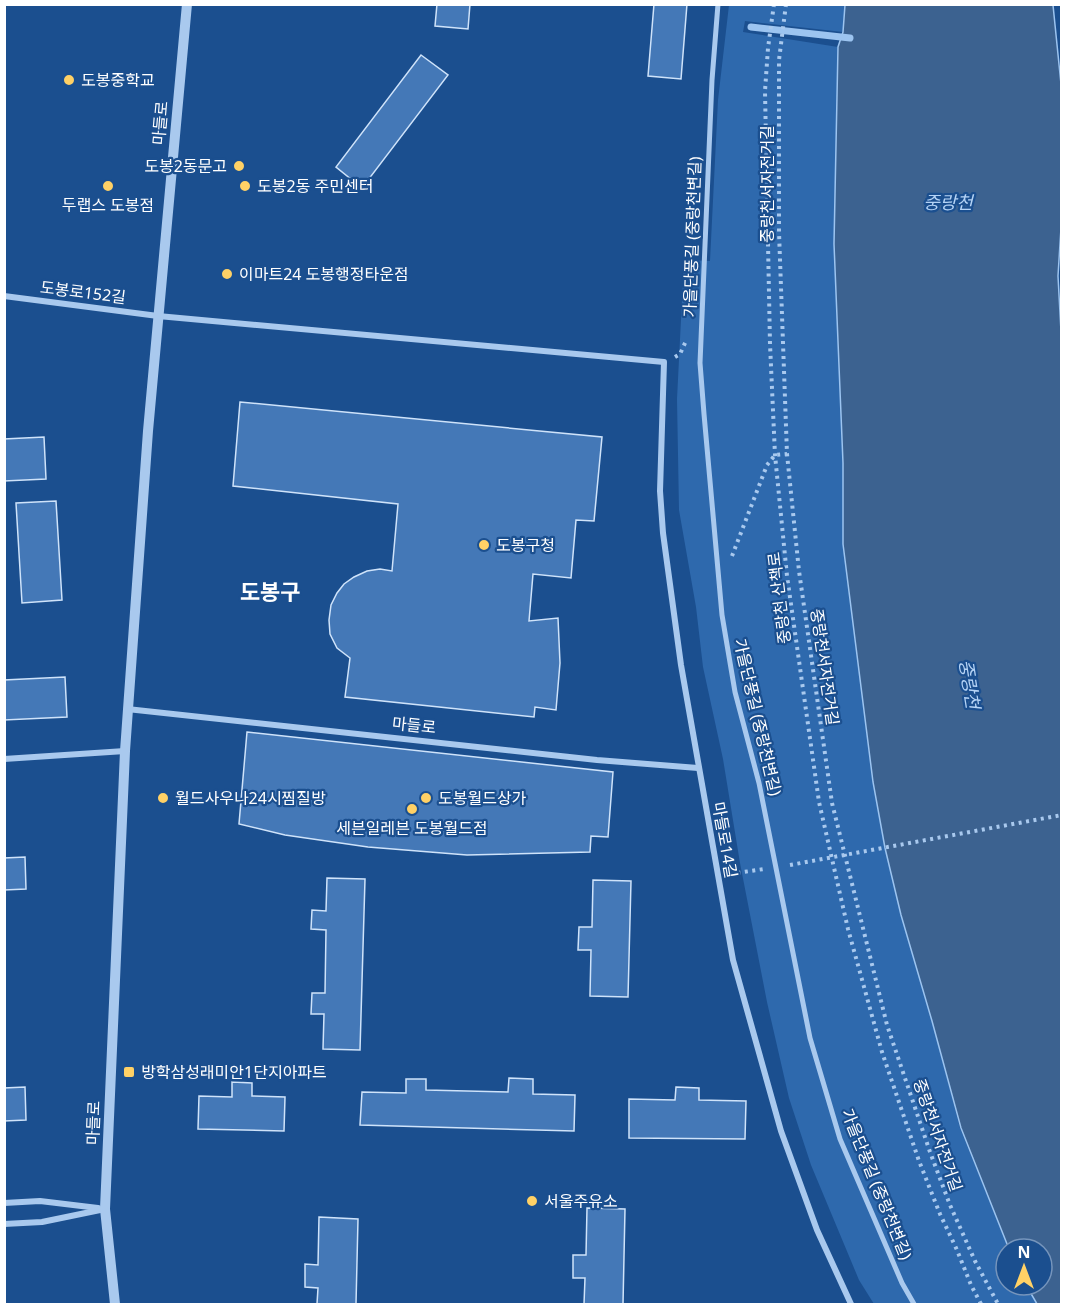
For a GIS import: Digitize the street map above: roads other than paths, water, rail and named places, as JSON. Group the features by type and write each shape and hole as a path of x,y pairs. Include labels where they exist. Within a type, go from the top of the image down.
{"street":[{"name":"마들로","path":"115,1305 105,1209 127,709 158,316 187,4"},
{"name":"가을단풍길 (중랑천변길)","path":"718,4 712,80 700,363 722,615 735,692 759,783 810,1038 840,1139 914,1305"},
{"name":"도봉로152길","path":"4,296 158,316"},
{"name":"마들로14길","path":"158,316 664,363 660,491 663,533 681,665 733,960 781,1131 817,1230 851,1305"},
{"name":"마들로","path":"127,709 597,760 699,768"},
{"path":"4,759 125,751"},
{"path":"4,1203 40,1201 105,1209"},
{"path":"4,1224 42,1222 105,1209"}],"water":[{"name":"중랑천","path":"845,5 1053,5 1062,94 1062,212 1058,276 1062,350 1061,1304 1037,1304 1033,1297 1054,1297 1054,1237 1004,1237 961,1128 901,915 885,848 873,782 843,544 843,463 834,244 838,47 843,32"}],"waterway":[{"path":"751,27 850,38"}],"place":[{"name":"도봉중학교","path":"69,80"},
{"name":"도봉2동문고","path":"239,166"},
{"name":"두랩스 도봉점","path":"108,186"},
{"name":"도봉2동 주민센터","path":"245,186"},
{"name":"이마트24 도봉행정타운점","path":"227,274"},
{"name":"도봉구청","path":"484,545"},
{"name":"월드사우나24시찜질방","path":"163,798"},
{"name":"도봉월드상가","path":"426,798"},
{"name":"세븐일레븐 도봉월드점","path":"412,809"},
{"name":"방학삼성래미안1단지아파트","path":"129,1072"},
{"name":"서울주유소","path":"532,1201"}],"district":[{"name":"도봉구","path":"270,591"}]}
